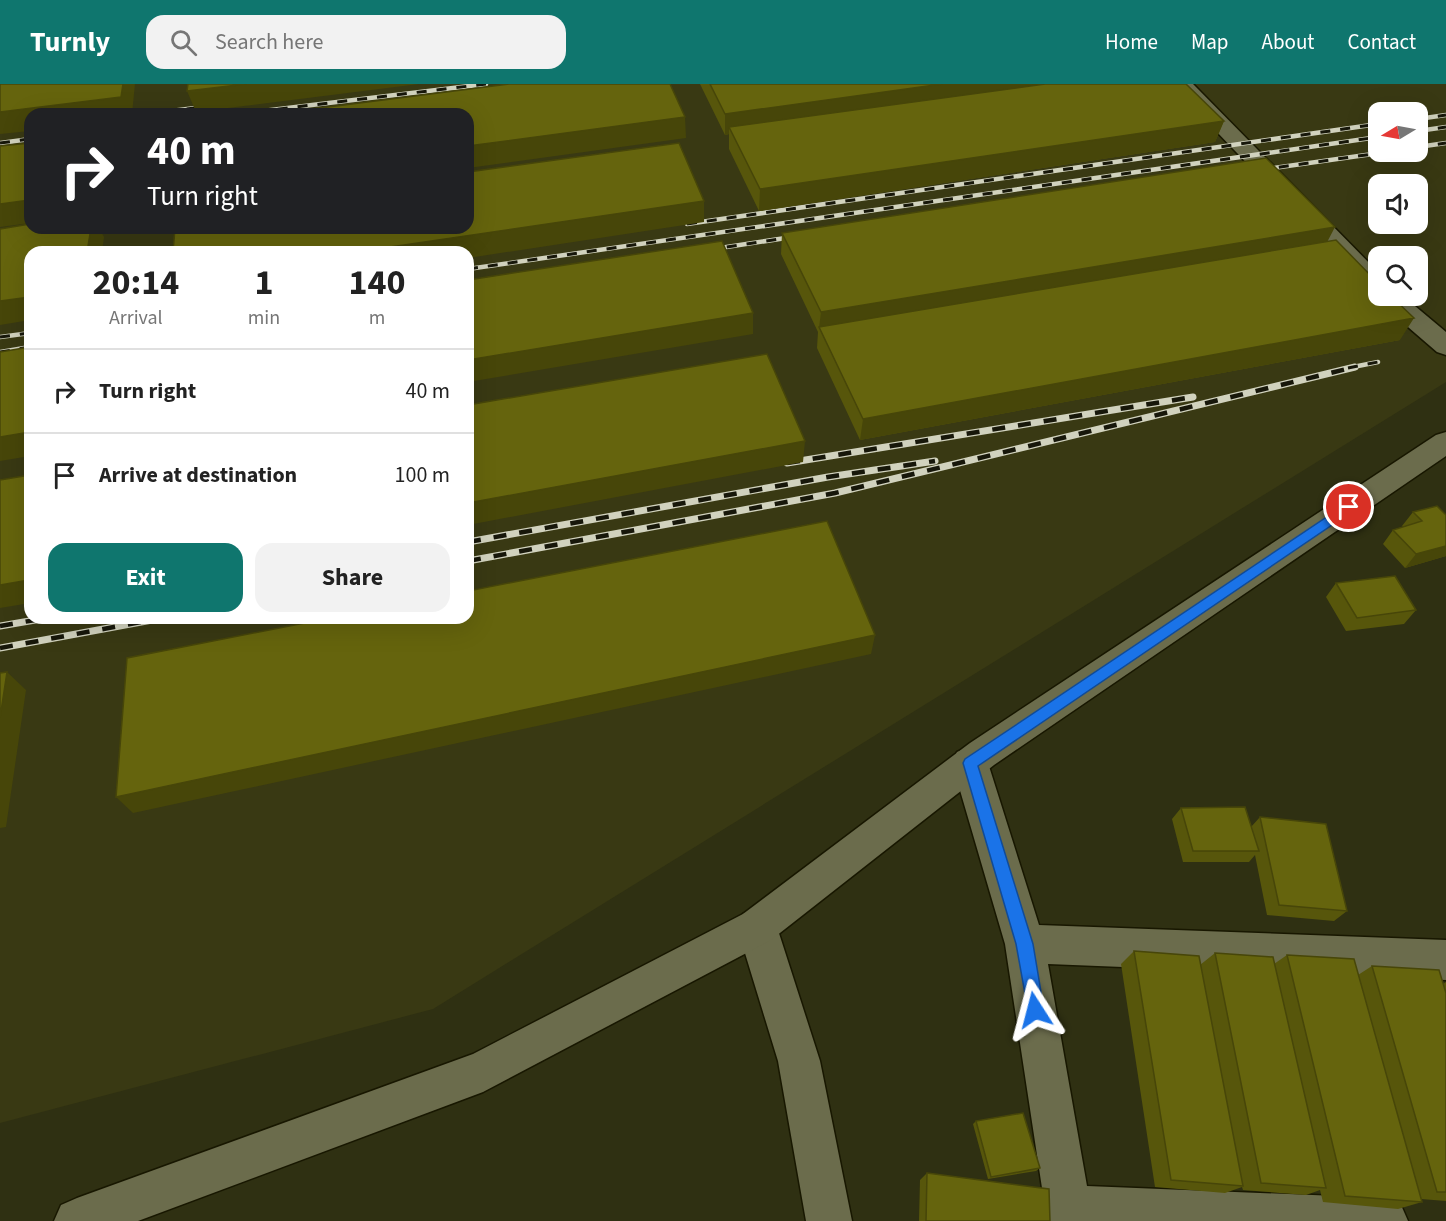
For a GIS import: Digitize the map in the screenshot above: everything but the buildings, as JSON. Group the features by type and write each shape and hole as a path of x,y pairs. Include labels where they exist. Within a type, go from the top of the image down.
{"street":[{"path":"1181,84 1368,276"},
{"path":"1400,306 1446,346"},
{"path":"77,1221 483,1071 758,927 970,763 1446,442"},
{"path":"970,763 1024,944 1069,1214 1385,1221"},
{"path":"758,927 799,1061 829,1221"},
{"path":"1024,944 1446,960"}],"shaded area":[{"path":"0,84 1446,84 1446,382 433,1009 0,1123"}],"railway":[{"path":"288,108 486,84"},
{"path":"195,108 211,106"},
{"path":"1428,118 1446,115"},
{"path":"687,224 1368,125"},
{"path":"1428,130 1446,127"},
{"path":"474,268 1368,138"},
{"path":"0,143 24,140"},
{"path":"1428,146 1446,143"},
{"path":"1259,170 1368,155"},
{"path":"707,250 799,236"},
{"path":"0,337 24,334"},
{"path":"0,352 24,348"},
{"path":"1348,368 1378,362"},
{"path":"474,560 835,493 1355,367"},
{"path":"787,463 1193,397"},
{"path":"474,541 828,477 935,461"},
{"path":"0,626 24,622"},
{"path":"0,648 130,624"}],"route":[{"path":"1035,1010 1024,944 970,763 1349,507"}]}
